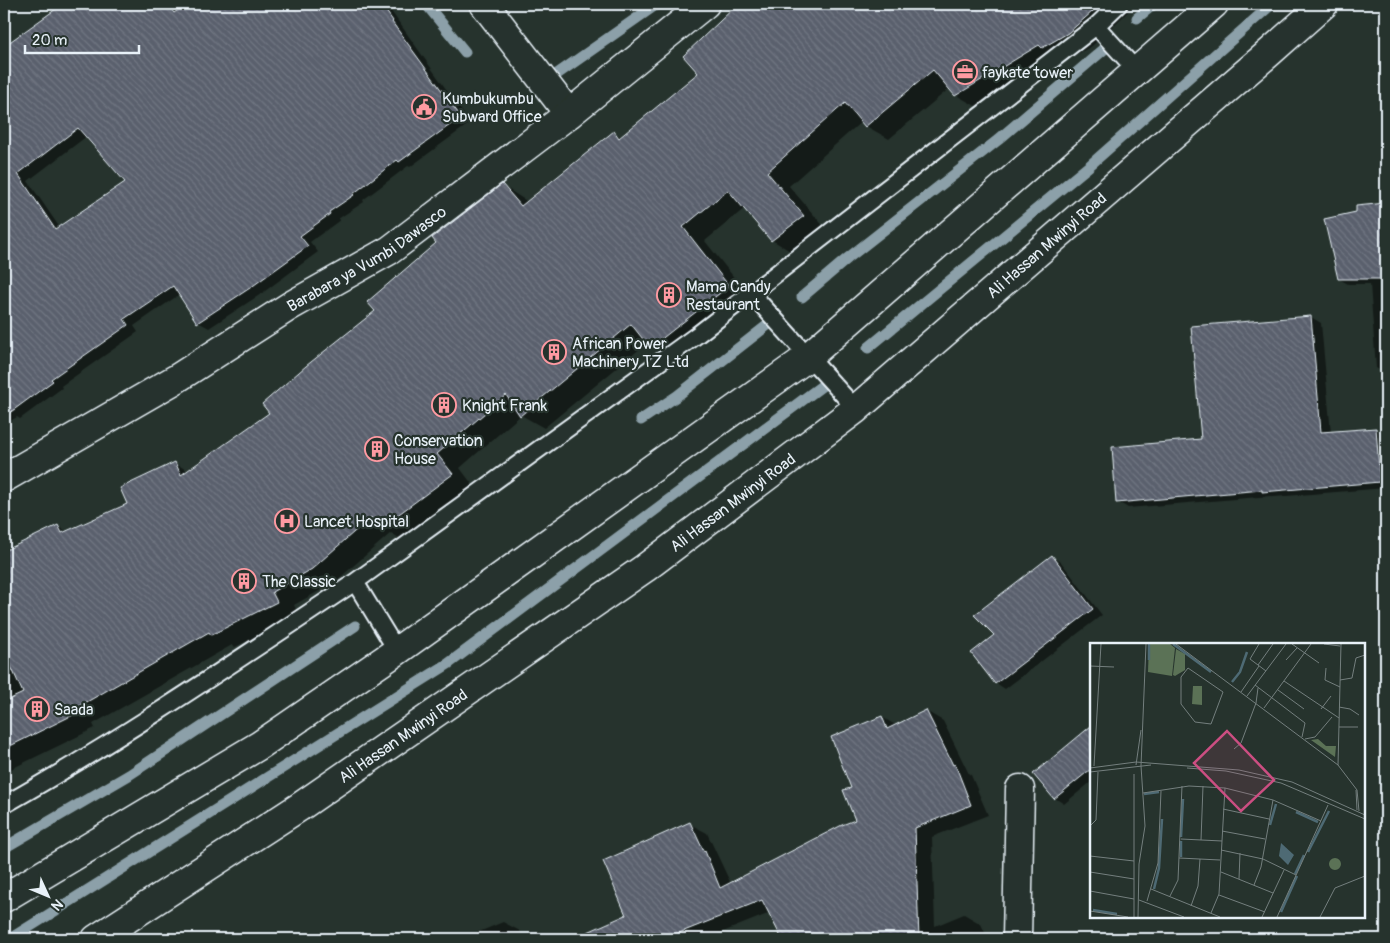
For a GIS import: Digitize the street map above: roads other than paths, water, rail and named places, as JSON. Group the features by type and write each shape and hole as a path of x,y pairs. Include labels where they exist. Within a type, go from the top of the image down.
{"main road":[{"path":"484,4 569,114"},
{"name":"Barabara ya Vumbi Dawasco","path":"4,478 176,379 290,306 390,250 569,114 705,4"},
{"path":"4,898 260,745 397,651 808,357 1214,4"},
{"name":"Ali Hassan Mwinyi Road","path":"96,939 302,806 637,574 856,409 1324,4"},
{"path":"1017,939 1020,790"}],"lane":[{"path":"4,805 136,727 355,582 697,335 1096,26 1119,4"},
{"path":"1096,26 1137,71"},
{"path":"751,293 856,409"},
{"path":"355,582 397,651"}],"waterway":[{"path":"426,4 465,52"},
{"path":"550,79 657,4"},
{"path":"1137,18 1154,4"},
{"path":"868,348 1089,166 1272,4"},
{"path":"802,297 848,258 998,140 1109,45"},
{"path":"641,420 677,396 769,324"},
{"path":"10,939 448,664 823,385"},
{"path":"4,848 129,775 355,626"}],"place":[{"name":"faykate tower","path":"965,72"},
{"name":"Kumbukumbu Subward Office","path":"424,107"},
{"name":"Mama Candy Restaurant","path":"669,295"},
{"name":"African Power Machinery TZ Ltd","path":"554,352"},
{"name":"Knight Frank","path":"444,405"},
{"name":"Conservation House","path":"377,449"},
{"name":"Lancet Hospital","path":"287,521"},
{"name":"The Classic","path":"244,581"},
{"name":"Saada","path":"37,709"}]}
